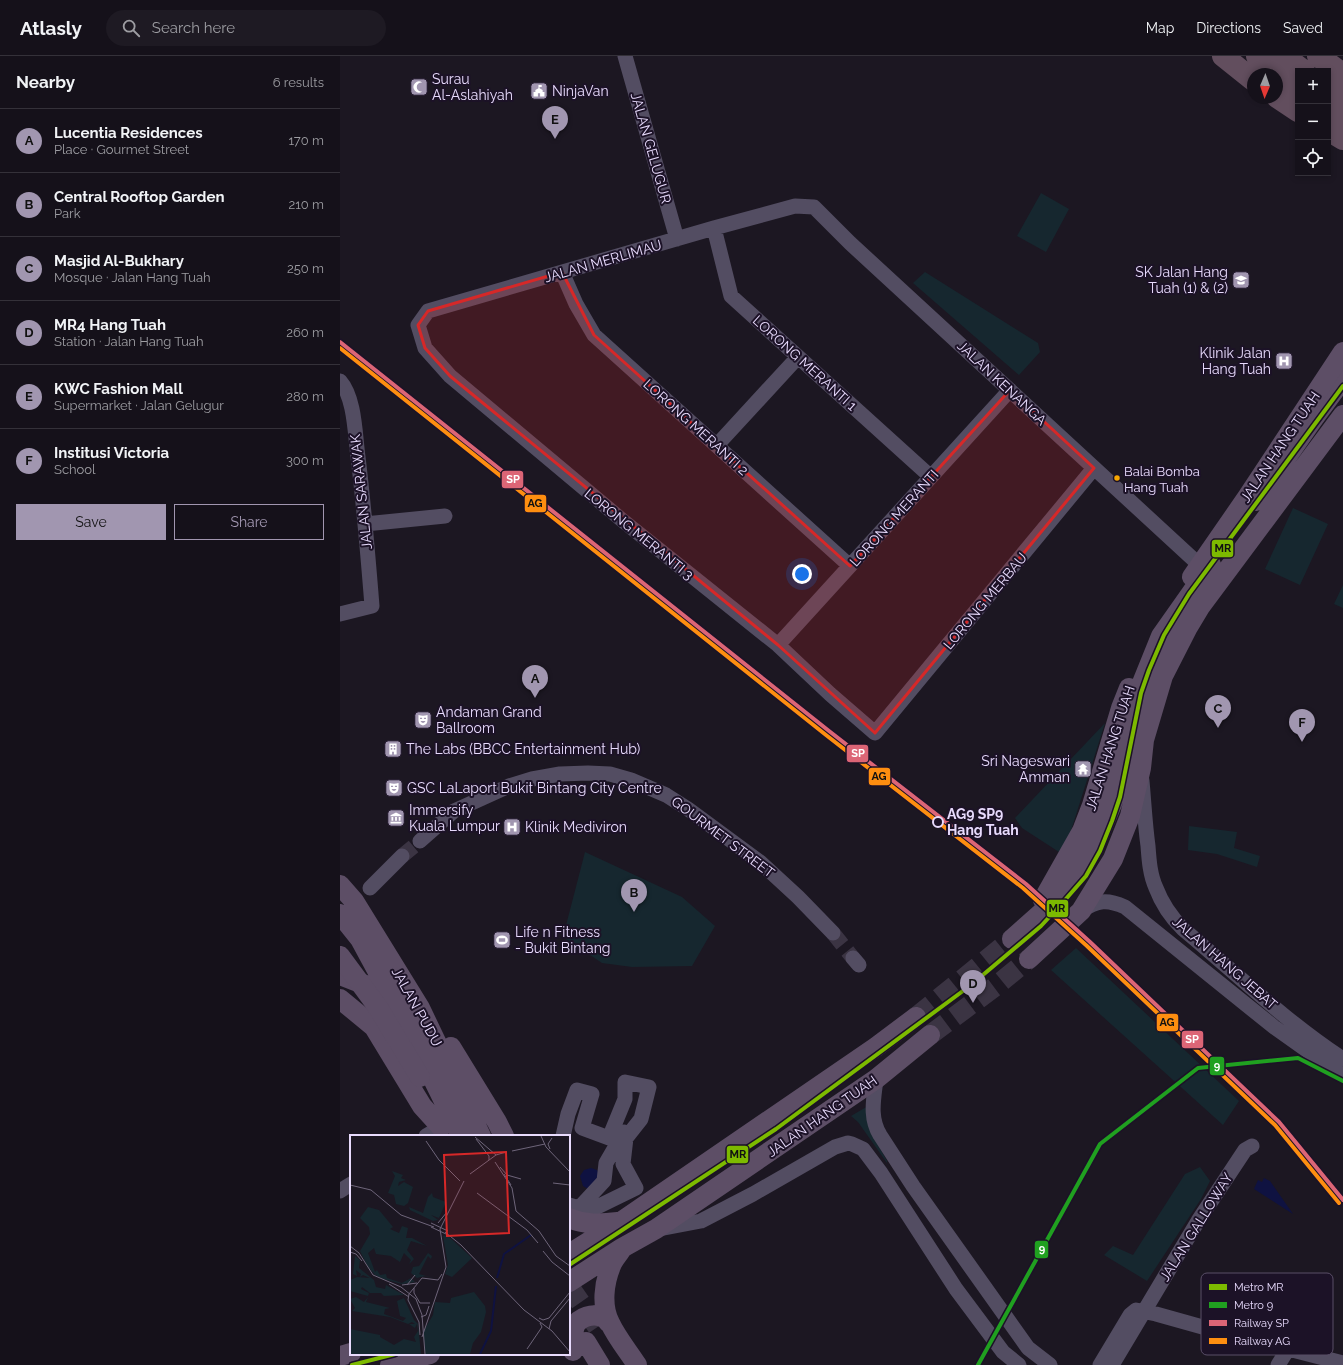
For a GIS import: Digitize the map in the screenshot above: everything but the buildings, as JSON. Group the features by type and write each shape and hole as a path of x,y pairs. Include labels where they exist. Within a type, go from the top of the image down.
{"highway":[{"path":"1223,56 1247,75"},
{"path":"1257,56 1295,87"},
{"path":"1284,56 1300,68"},
{"path":"1318,56 1338,75 1343,98"},
{"path":"1283,101 1295,109"},
{"path":"1331,111 1343,119"},
{"path":"1331,132 1343,139"}],"main road":[{"name":"JALAN HANG TUAH","path":"1343,352 1248,496 1150,638 1121,708 1092,805 1082,831 1049,892 1019,933 1048,907 1069,883 1084,862 1098,837 1112,804 1121,774 1127,740 1142,683 1161,636 1206,571 1249,526 1323,442 1343,415"},
{"name":"JALAN HANG TUAH","path":"1029,959 1081,910 1113,859 1130,816 1141,768 1146,733 1163,676 1171,658 1188,627 1314,418 1343,379"},
{"name":"JALAN HANG TUAH","path":"1323,442 1343,426"},
{"name":"JALAN PUDU","path":"340,885 360,939 406,1024 461,1135"},
{"name":"JALAN PUDU","path":"347,907 420,1008 481,1135"},
{"path":"347,907 370,917 406,968 504,1135"},
{"path":"340,956 377,1006 420,1077 437,1133"},
{"path":"340,975 373,988 406,1024"},
{"path":"340,999 374,1027 437,1133"},
{"name":"JALAN HANG TUAH","path":"570,1253 622,1221 870,1051 916,1017"},
{"name":"JALAN HANG TUAH","path":"570,1281 622,1248 656,1229 876,1079 930,1035"},
{"path":"572,1211 580,1222 596,1224 622,1221"},
{"path":"586,1342 606,1310 606,1284 611,1265 622,1248"},
{"path":"586,1342 600,1365"},
{"path":"586,1342 622,1365"},
{"path":"586,1342 637,1365"},
{"path":"340,1356 350,1353"},
{"path":"390,1365 426,1355"}],"street":[{"name":"JALAN GELUGUR","path":"625,56 677,239"},
{"name":"JALAN MERLIMAU","path":"418,325 428,311 795,206"},
{"name":"JALAN KENANGA","path":"795,206 814,207 850,243 1206,571"},
{"name":"LORONG MERANTI 1","path":"714,228 731,296 931,477"},
{"name":"LORONG MERANTI 2","path":"562,272 576,304 594,335 850,566"},
{"name":"LORONG MERANTI 3","path":"418,325 425,348 450,376 622,520 778,645 830,694 875,732"},
{"path":"717,445 798,357"},
{"name":"JALAN SARAWAK","path":"340,381 344,386 352,408 365,524 372,606 340,614"},
{"name":"LORONG MERANTI","path":"778,645 1010,390"},
{"name":"LORONG MERBAU","path":"875,732 1094,468"},
{"path":"365,524 445,516"},
{"name":"JALAN HANG JEBAT","path":"1141,768 1151,871 1161,899 1173,919 1322,1046 1343,1059"},
{"name":"GOURMET STREET","path":"420,841 454,811 509,786 532,779 560,774 610,774 631,780 666,795 688,809 760,862 798,897 833,933"},
{"path":"370,888 402,856"},
{"name":"JALAN HANG JEBAT","path":"1081,910 1092,904 1110,901 1125,907 1274,1027 1343,1076"},
{"path":"876,1079 873,1113 875,1126 880,1135 913,1186 1028,1348 1050,1365"},
{"path":"563,1135 568,1114 577,1090 592,1094 582,1128 609,1138 625,1099 625,1082 649,1086 642,1117 626,1138 623,1164 636,1188 593,1209 572,1211"},
{"path":"572,1211 604,1181 606,1163 615,1143 633,1116 643,1085"},
{"path":"656,1229 701,1221 753,1194 835,1147 848,1143 852,1144 863,1149 875,1164 953,1284 1003,1352 1019,1365"},
{"name":"JALAN GALLOWAY","path":"1112,1365 1198,1221 1246,1150 1252,1146"},
{"path":"340,1191 350,1185"},
{"path":"1100,1365 1130,1315 1136,1310 1201,1326"},
{"path":"1278,1365 1284,1355"},
{"path":"1311,1355 1341,1363"}],"highlighted area":[{"path":"562,272 594,335 850,566 1010,390 1094,468 875,733 778,645 450,376 425,348 418,325 428,311"}],"shaded area":[{"path":"1041,193 1069,209 1046,252 1017,236"},
{"path":"925,272 1038,343 1040,352 1019,375 913,283"},
{"path":"1293,508 1328,524 1300,585 1265,569"},
{"path":"1343,585 1343,608 1334,604"},
{"path":"1105,723 1069,837 1059,852 1022,828 1015,818"},
{"path":"1189,826 1237,832 1234,848 1260,856 1257,867 1217,854 1188,850"},
{"path":"585,852 682,897 715,926 692,966 632,967 602,963 563,937"},
{"path":"1076,948 1239,1101 1223,1125 1051,970"},
{"path":"868,1106 877,1143 887,1163 858,1122 851,1116"},
{"path":"1200,1167 1210,1181 1201,1199 1147,1281 1104,1255 1113,1246 1133,1255 1185,1174"},
{"path":"591,1168 597,1170 601,1176 588,1189 583,1186 580,1176 584,1170"},
{"path":"1264,1178 1270,1181 1293,1214 1254,1189 1258,1180 1262,1182"}],"tunnel":[{"path":"402,856 420,841"},
{"path":"833,933 853,958"},
{"path":"916,1017 1012,939"},
{"path":"930,1035 1029,959"},
{"path":"570,1287 598,1328"}],"metro line":[{"name":"MR","path":"570,1264 776,1129 971,985 1041,926 1065,900 1086,876 1100,851 1112,821 1120,797 1141,693 1164,635 1189,594 1343,386"},
{"name":"9","path":"978,1365 1100,1144 1198,1068 1298,1058 1343,1081"},
{"name":"MR","path":"352,1365 391,1355"}],"rail line":[{"name":"SP","path":"340,342 829,731 1026,884 1090,942 1279,1122 1343,1200"},
{"name":"AG","path":"340,348 826,735 1023,888 1087,946 1275,1125 1339,1203"}],"place":[{"name":"Surau Al-Aslahiyah","path":"419,87"},
{"name":"NinjaVan","path":"539,91"},
{"name":"KWC Fashion Mall","path":"555,139"},
{"name":"SK Jalan Hang Tuah (1) & (2)","path":"1241,280"},
{"name":"Klinik Jalan Hang Tuah","path":"1284,361"},
{"name":"Balai Bomba Hang Tuah","path":"1117,478"},
{"name":"Lucentia Residences","path":"535,698"},
{"name":"Andaman Grand Ballroom","path":"423,720"},
{"name":"Masjid Al-Bukhary","path":"1218,728"},
{"name":"Institusi Victoria","path":"1302,742"},
{"name":"The Labs (BBCC Entertainment Hub)","path":"393,749"},
{"name":"Sri Nageswari Amman","path":"1083,769"},
{"name":"GSC LaLaport Bukit Bintang City Centre","path":"394,788"},
{"name":"Immersify Kuala Lumpur","path":"396,818"},
{"name":"AG9 SP9 Hang Tuah","path":"938,822"},
{"name":"Klinik Mediviron","path":"512,827"},
{"name":"Central Rooftop Garden","path":"634,912"},
{"name":"Life n Fitness - Bukit Bintang","path":"502,940"},
{"name":"MR4 Hang Tuah","path":"973,1003"}]}
